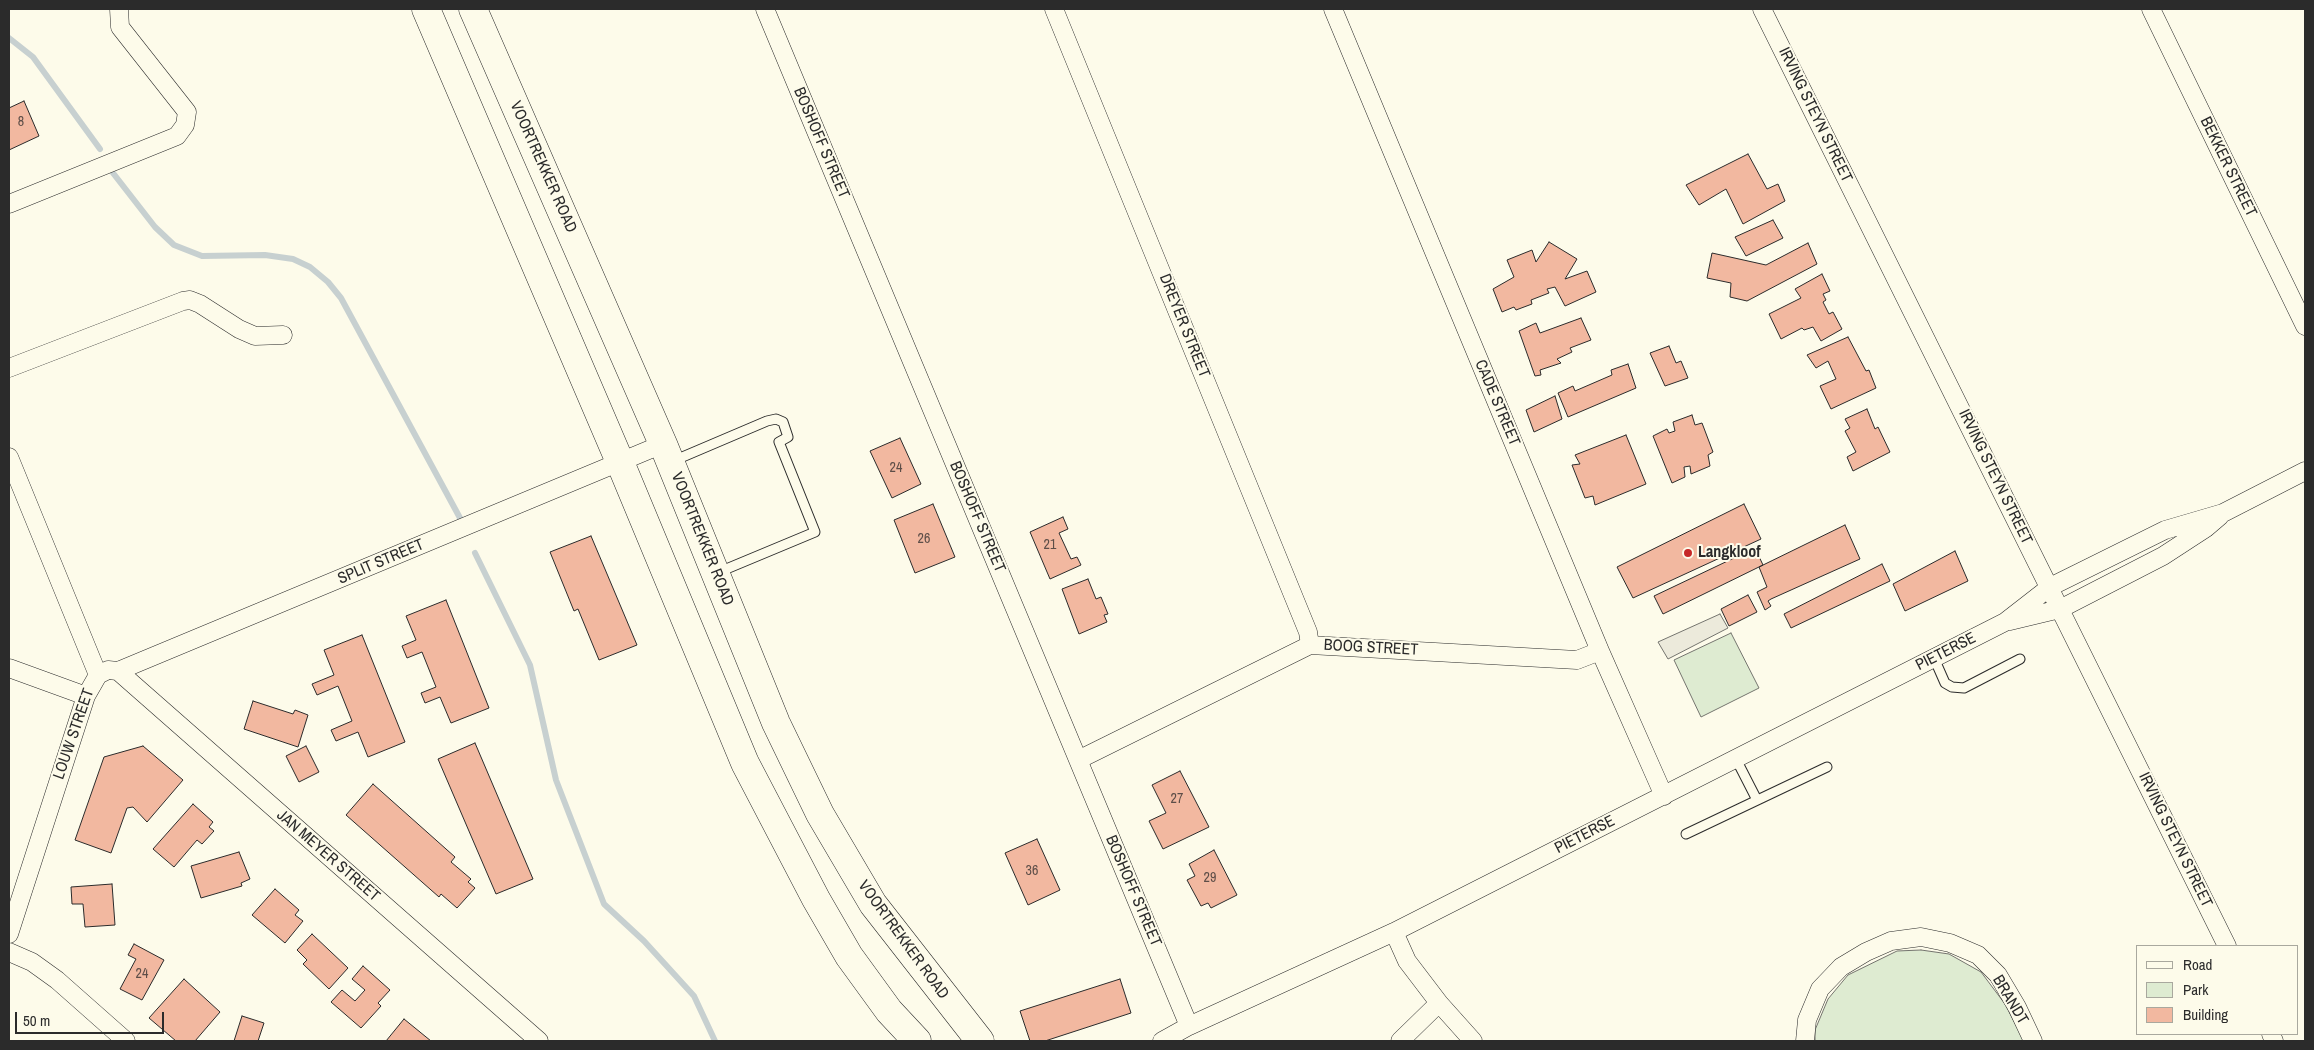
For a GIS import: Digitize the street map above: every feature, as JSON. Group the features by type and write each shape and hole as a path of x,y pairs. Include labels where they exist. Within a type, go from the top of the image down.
{"main road":[{"path":"426,9 620,462 745,763 781,834 849,956 889,1011 917,1041"},
{"name":"VOORTREKKER ROAD","path":"473,9 667,453 776,722 820,814 872,904 980,1041"}],"street":[{"path":"9,204 177,136 185,125 187,112 120,27 119,9"},
{"name":"BOSHOFF STREET","path":"765,9 1189,1026"},
{"name":"DREYER STREET","path":"1054,9 1308,632 1310,645"},
{"name":"CADE STREET","path":"1333,9 1600,651 1664,796"},
{"name":"IRVING STEYN STREET","path":"1762,9 2227,945"},
{"name":"BEKKER STREET","path":"2151,9 2305,326"},
{"path":"9,368 183,301 190,300 200,304 239,329 255,336 284,335"},
{"name":"SPLIT STREET","path":"98,675 108,670 118,671 620,462 667,453"},
{"name":"LOUW STREET","path":"9,457 98,675 86,696 9,934"},
{"name":"PIETERSE","path":"1162,1041 1189,1026 1394,932 2005,622 2050,587 2165,530 2223,513 2305,471"},
{"name":"PIETERSE","path":"2005,622 2060,609 2163,556 2206,528 2223,513"},
{"name":"BOOG STREET","path":"1078,760 1310,645 1577,660 1600,651"},
{"path":"9,668 86,696"},
{"name":"JAN MEYER STREET","path":"118,671 539,1041"},
{"path":"1394,932 1408,961 1439,1003 1473,1041"},
{"name":"BRANDT","path":"1805,1041 1807,1020 1820,990 1841,967 1866,952 1891,942 1921,937 1950,942 1978,954 1998,975 2017,1007 2033,1041"},
{"path":"9,952 32,962 57,980 126,1041"},
{"path":"1400,1041 1439,1003"}],"lane":[{"path":"667,453 776,419 782,422 785,428 788,437 779,442 815,532 754,560 716,574"},
{"path":"1934,658 1945,682 1952,686 1964,688 2020,659"},
{"path":"1736,759 1757,800"},
{"path":"1686,834 1827,767"}],"green space":[{"path":"1731,633 1759,688 1701,717 1674,660"},
{"path":"1921,950 1949,954 1981,972 2005,1004 2024,1041 1815,1041 1815,1030 1828,999 1848,975 1897,951"}],"shaded area":[{"path":"1720,614 1728,628 1668,659 1658,642"}],"building":[{"path":"24,101 39,136 9,150 9,108"},
{"path":"1748,154 1767,189 1778,184 1785,201 1743,224 1726,189 1699,205 1686,185"},
{"path":"1773,220 1783,238 1746,256 1735,237"},
{"path":"1549,242 1577,259 1565,279 1587,271 1596,292 1565,306 1555,287 1547,289 1549,293 1531,300 1532,304 1516,310 1514,307 1502,312 1493,289 1514,277 1507,260 1532,250 1536,262"},
{"path":"1808,243 1817,264 1747,301 1730,297 1731,283 1707,278 1712,253 1766,265"},
{"path":"1822,274 1830,291 1823,294 1826,300 1823,302 1829,314 1833,312 1842,329 1821,341 1813,327 1804,330 1802,328 1781,339 1769,314 1801,298 1795,289"},
{"path":"1581,318 1591,340 1570,348 1572,352 1557,359 1561,363 1540,370 1541,375 1535,376 1519,331 1536,323 1540,333"},
{"path":"1848,337 1866,371 1869,370 1876,388 1831,409 1820,386 1836,379 1828,361 1816,368 1807,355"},
{"path":"1669,346 1676,363 1681,361 1688,378 1665,386 1650,353"},
{"path":"1628,364 1636,388 1568,417 1558,393 1573,386 1575,391 1612,375 1611,370"},
{"path":"1555,396 1562,419 1534,432 1526,410"},
{"path":"1867,409 1875,429 1878,427 1890,452 1853,471 1847,457 1856,452 1845,431 1850,428 1845,419"},
{"path":"1692,415 1695,425 1702,423 1713,452 1708,455 1710,466 1691,474 1690,466 1684,467 1685,477 1672,483 1653,436 1667,429 1669,433 1675,431 1673,422"},
{"path":"1626,435 1646,484 1595,505 1593,496 1585,498 1572,465 1580,464 1575,455"},
{"path":"900,438 921,484 892,498 870,451"},
{"path":"933,504 955,557 915,573 894,520"},
{"name":"Langkloof","path":"1744,504 1761,539 1633,598 1617,567"},
{"path":"1063,517 1068,529 1059,533 1071,559 1077,557 1081,565 1050,579 1030,532"},
{"name":"Langkloof","path":"1845,525 1860,559 1771,599 1768,601 1771,606 1765,610 1757,592 1767,587 1759,567"},
{"path":"591,536 637,645 599,660 578,609 574,611 550,552"},
{"path":"1755,548 1763,565 1663,614 1654,596"},
{"path":"1955,551 1968,581 1905,611 1893,584"},
{"path":"1882,564 1890,581 1791,628 1784,614"},
{"path":"1088,579 1096,599 1101,597 1108,614 1104,615 1107,622 1079,634 1062,589"},
{"path":"1748,595 1757,612 1729,626 1721,609"},
{"path":"446,600 489,708 451,723 440,697 425,703 421,693 436,687 422,652 407,658 402,646 416,640 406,616"},
{"path":"362,635 405,742 368,757 358,732 336,741 331,730 352,721 338,686 317,695 312,684 334,675 324,650"},
{"path":"253,701 293,714 295,710 308,715 298,747 244,729"},
{"path":"475,743 533,879 496,894 438,759"},
{"path":"143,746 183,780 147,822 133,807 127,808 111,853 75,840 104,757"},
{"path":"306,746 319,772 299,782 286,756"},
{"path":"1180,771 1209,827 1163,849 1149,821 1166,813 1152,785"},
{"path":"373,784 455,857 451,862 471,879 468,882 475,888 457,908 441,894 439,897 346,815"},
{"path":"193,804 213,822 209,827 214,831 202,844 197,840 174,867 153,849"},
{"path":"1037,839 1060,890 1028,905 1005,853"},
{"path":"1214,850 1237,895 1211,908 1208,903 1201,906 1187,880 1195,876 1189,864"},
{"path":"239,852 250,879 241,883 242,886 201,898 191,866"},
{"path":"112,884 115,925 85,927 83,904 72,904 71,887"},
{"path":"275,889 299,910 295,915 303,921 285,943 252,915"},
{"path":"312,934 348,968 329,989 303,964 307,960 297,950"},
{"path":"134,944 164,960 142,1000 120,989 136,959 128,955"},
{"path":"363,966 390,990 378,1003 381,1006 361,1028 331,1002 342,990 355,1001 365,990 352,979"},
{"path":"184,979 220,1012 195,1041 176,1041 149,1018"},
{"path":"1120,979 1131,1013 1045,1041 1030,1041 1020,1011"},
{"path":"242,1016 264,1023 258,1041 234,1041"},
{"path":"404,1019 431,1041 386,1041"}],"waterway":[{"path":"9,38 33,57 100,149"},
{"path":"113,173 155,227 174,245 202,256 265,255 293,259 310,267 328,282 341,298 460,518"},
{"path":"475,553 530,665 556,780 604,904 644,941 694,996 715,1041"}],"place":[{"name":"Langkloof","path":"1688,553"}]}
